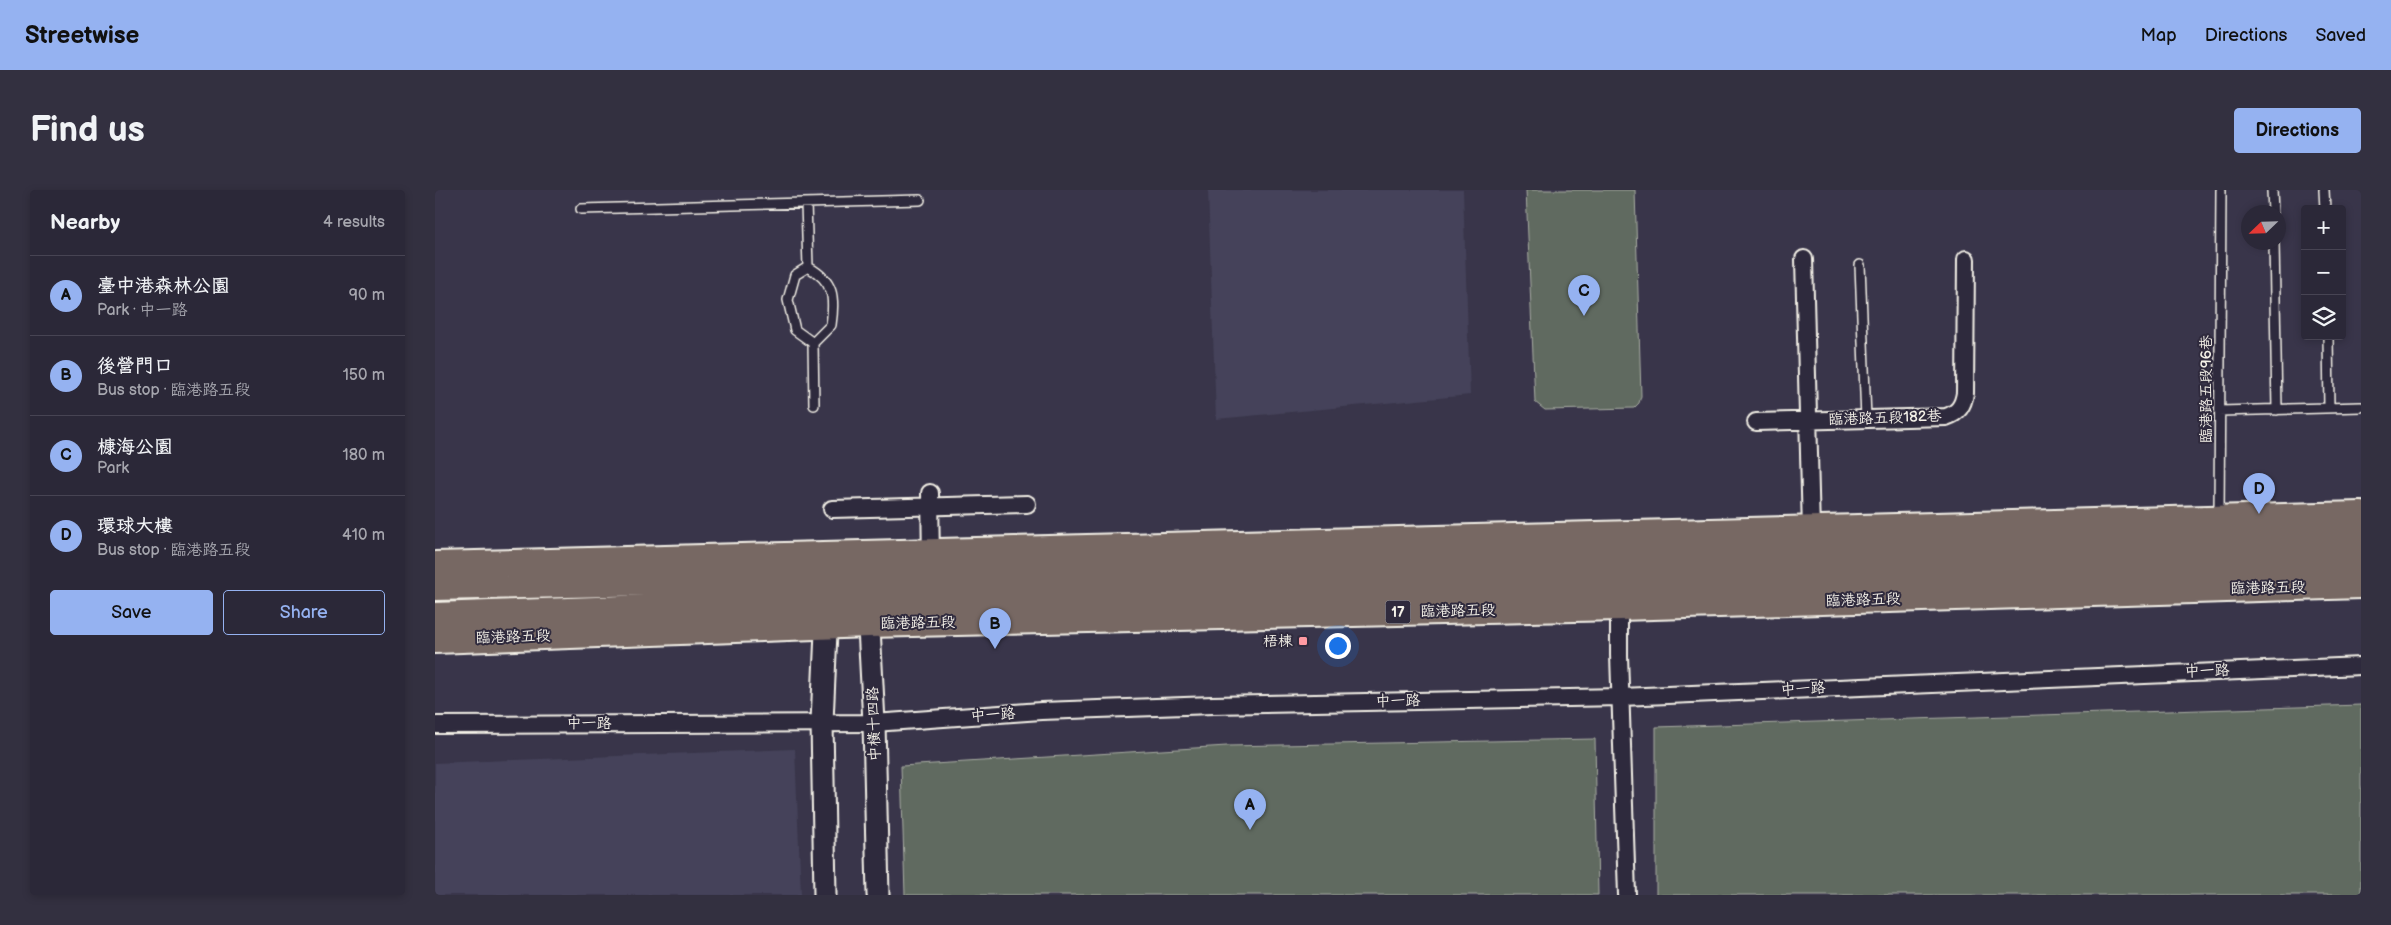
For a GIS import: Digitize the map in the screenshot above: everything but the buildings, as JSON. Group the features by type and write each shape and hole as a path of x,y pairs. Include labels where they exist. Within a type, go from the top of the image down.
{"main road":[{"name":"臨港路五段","path":"435,587 827,590 1619,572 2219,554 2361,515"},
{"name":"臨港路五段","path":"1619,572 1811,531 2361,562"},
{"name":"臨港路五段","path":"435,616 867,588 1619,572 2219,554 2361,538"},
{"name":"臨港路五段","path":"2219,554 2361,585"},
{"name":"臨港路五段","path":"435,565 827,590"},
{"name":"臨港路五段","path":"435,640 827,590"}],"street":[{"name":"臨港路五段182巷","path":"1804,259 1811,531"},
{"name":"臨港路五段182巷","path":"1756,422 1946,417 1952,415 1962,406 1965,386 1966,259"},
{"path":"832,509 930,500 1027,504"},
{"path":"930,500 932,587"},
{"path":"1619,572 1627,895"},
{"name":"中橫十四路","path":"867,588 874,723 878,895"},
{"path":"825,895 822,722 827,590"},
{"name":"中一路","path":"435,724 874,723 1041,712 1213,705 1621,697 2361,666"}],"lane":[{"name":"臨港路五段96巷","path":"2219,554 2221,190"},
{"path":"2272,190 2273,205"},
{"path":"2325,190 2325,205"},
{"path":"581,209 920,200"},
{"path":"806,203 808,267"},
{"path":"2273,250 2277,410"},
{"path":"1860,264 1865,419"},
{"path":"808,267 822,275 830,288 834,301 831,325 813,343 815,405"},
{"path":"808,267 795,275 788,300 795,330 813,343"},
{"path":"2328,340 2329,408"},
{"path":"2220,411 2361,407"}],"shaded area":[{"path":"1208,190 1463,190 1470,395 1216,419"},
{"path":"795,749 801,895 435,895 435,763"}],"green space":[{"path":"1526,190 1635,190 1641,396 1639,403 1634,408 1545,410 1535,402"},
{"path":"2361,705 2361,895 1656,895 1656,727"},
{"path":"1595,739 1598,895 905,895 901,766 1227,746"}],"place":[{"name":"槺海公園","path":"1584,316"},
{"name":"環球大樓","path":"2259,514"},
{"name":"梧棟","path":"1303,641"},
{"name":"後營門口","path":"995,649"},
{"name":"臺中港森林公園","path":"1250,830"}]}
